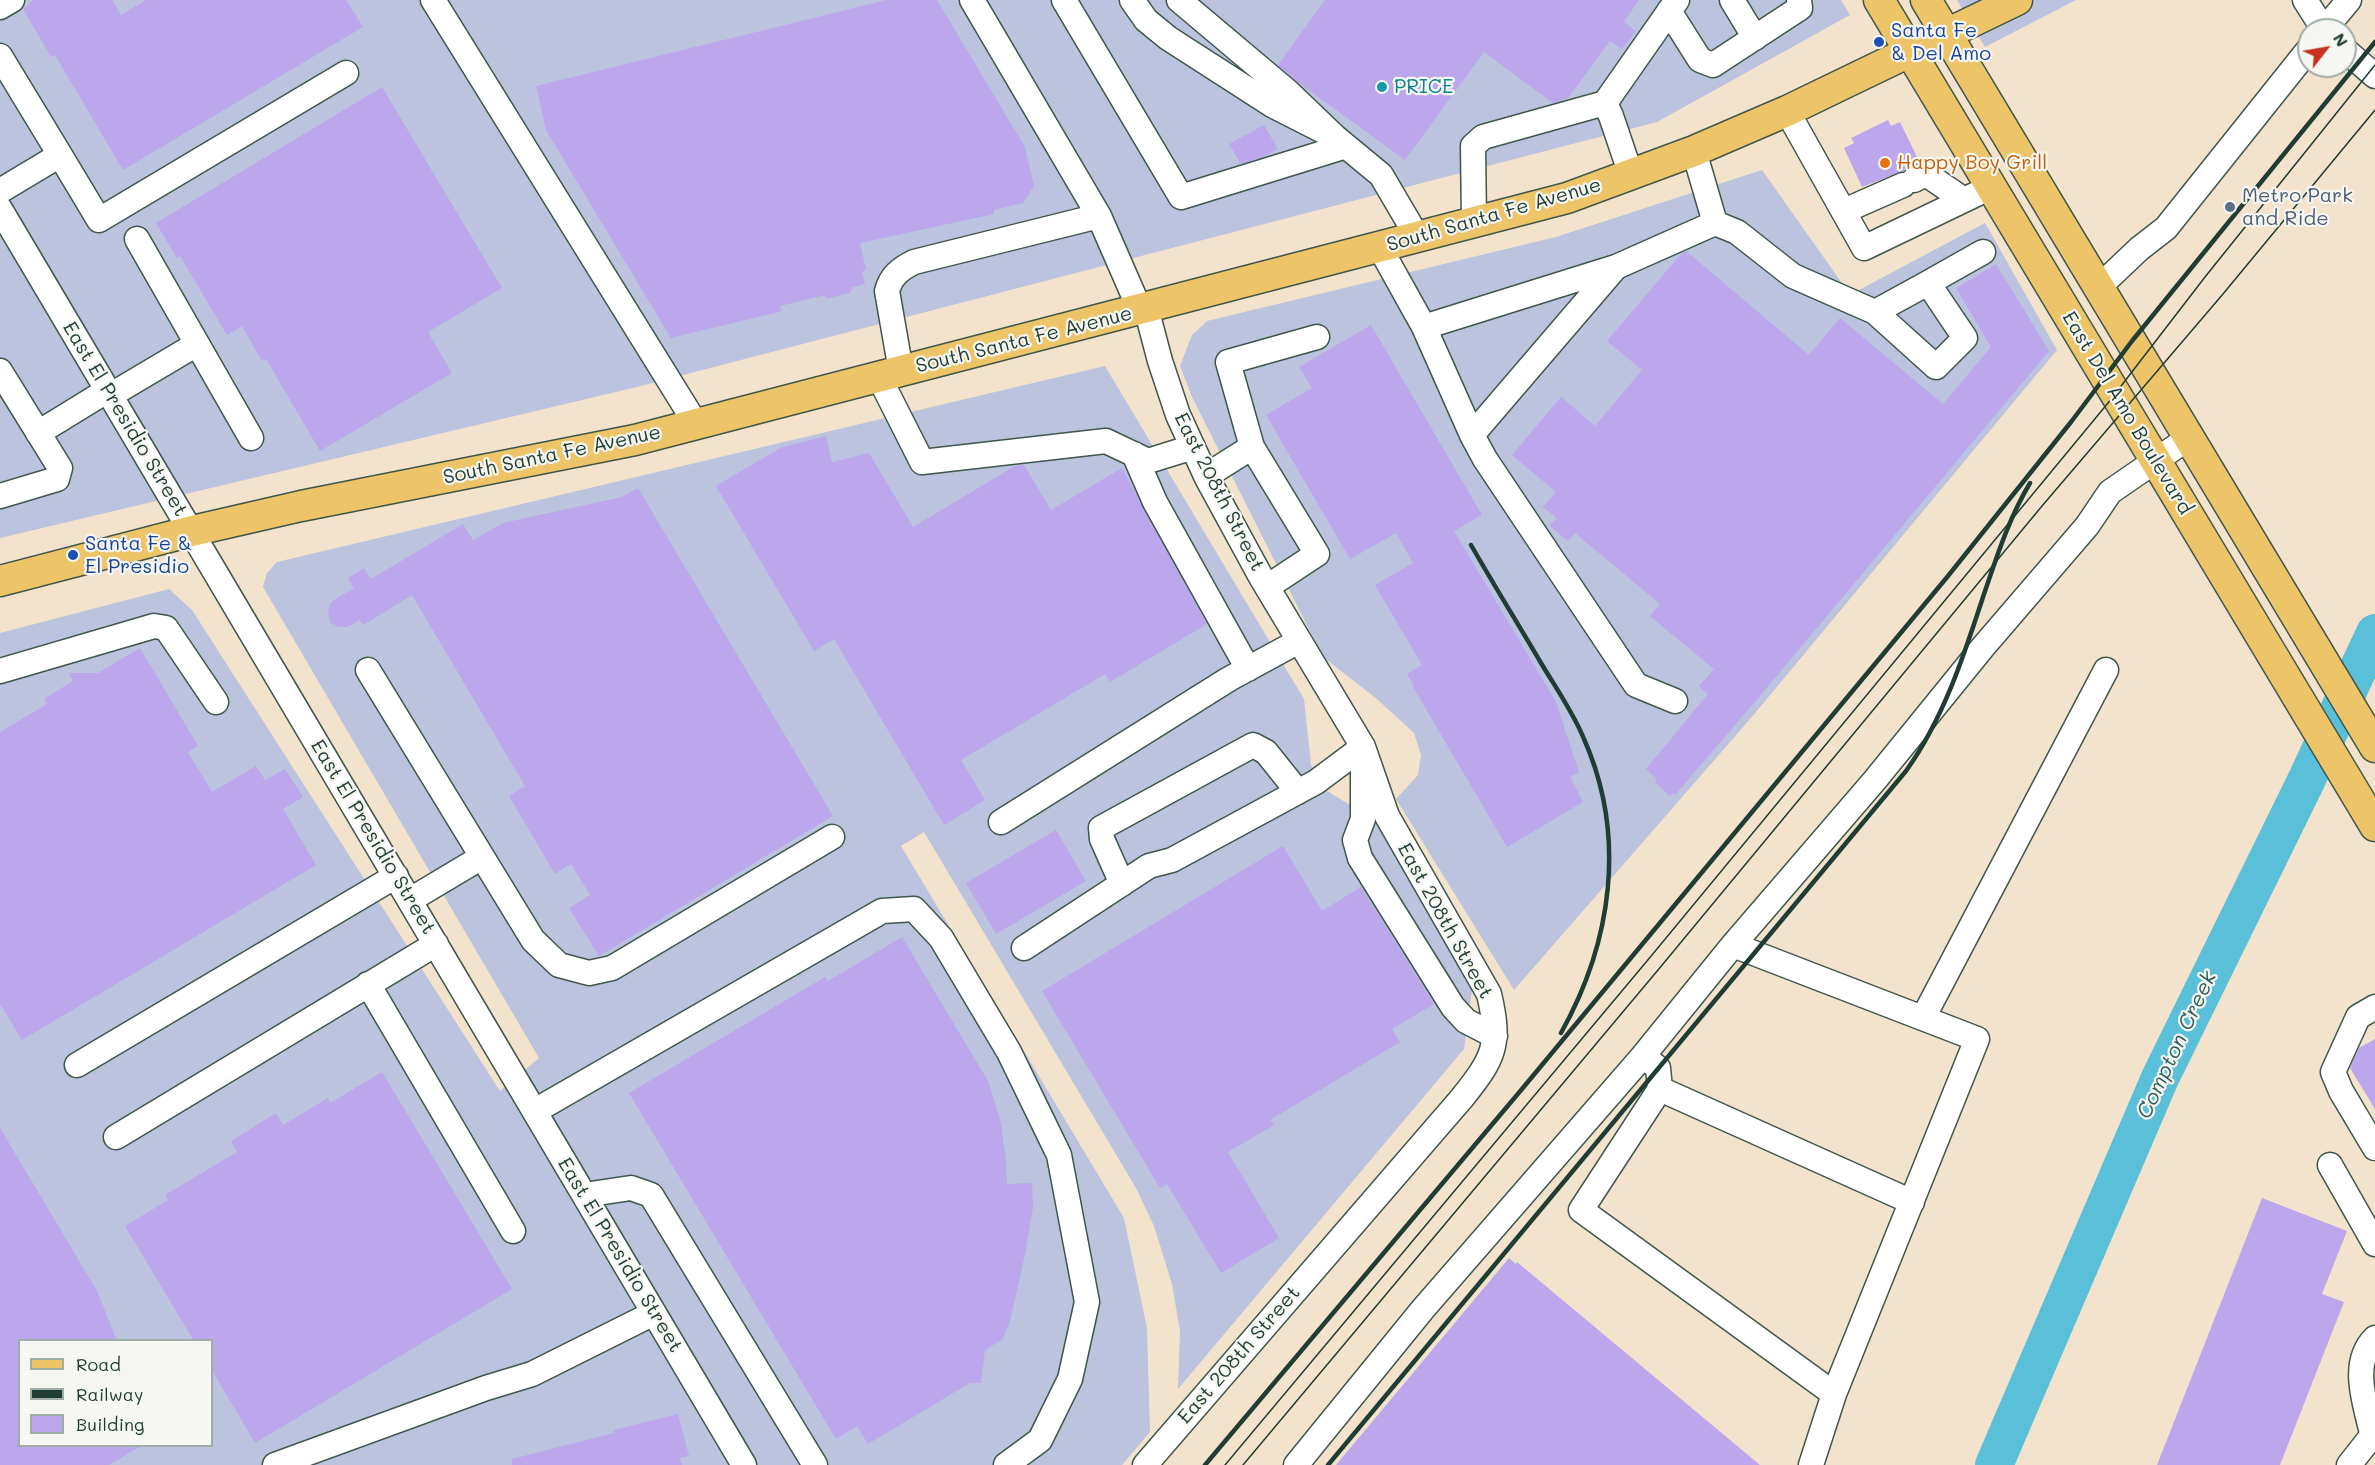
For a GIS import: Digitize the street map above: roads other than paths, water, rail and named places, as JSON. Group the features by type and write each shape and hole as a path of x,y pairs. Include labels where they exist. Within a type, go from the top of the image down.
{"main road":[{"name":"East Del Amo Boulevard","path":"1879,0 2372,821"},
{"name":"East Del Amo Boulevard","path":"1926,0 2375,747"},
{"name":"South Santa Fe Avenue","path":"0,581 192,531 301,506 635,440 1567,198 1694,151 1787,111 2017,0"}],"street":[{"path":"0,7 12,0"},
{"path":"432,0 696,424"},
{"name":"East 208th Street","path":"972,0 1099,216 1143,309 1178,415 1206,476 1267,587 1363,747 1387,816 1489,994 1495,1018 1495,1044 1485,1069 1145,1465"},
{"path":"1064,0 1181,197 1340,141"},
{"path":"1132,0 1146,20 1189,52 1272,105 1340,141"},
{"path":"1179,0 1287,90 1340,141 1381,175 1418,238"},
{"path":"1732,0 1755,38"},
{"path":"1474,223 1473,146 1483,137 1605,103 1673,6 1700,60 1713,65 1800,8 1799,0"},
{"path":"2305,0 2316,18"},
{"path":"2334,18 2349,0"},
{"path":"0,56 99,220 346,73"},
{"path":"2357,60 2375,76"},
{"path":"2099,287 2166,228 2297,64"},
{"path":"1605,103 1631,175"},
{"path":"1787,111 1864,248 1991,187"},
{"path":"1694,151 1715,223"},
{"path":"0,191 60,155"},
{"path":"1844,211 1926,174 1964,200"},
{"name":"East El Presidio Street","path":"0,209 744,1465"},
{"path":"1099,216 914,262 890,280 886,291 890,374 922,462 1106,441 1148,461 1193,447"},
{"path":"1424,327 1616,267 1715,223 1737,232 1793,276 1875,312 1936,367 1965,338 1928,283"},
{"path":"138,239 251,438"},
{"path":"1380,248 1424,327 1485,459 1636,686 1675,701"},
{"path":"1875,312 1983,252"},
{"path":"1472,435 1616,267"},
{"path":"1267,587 1317,554 1252,447 1227,362 1317,337"},
{"path":"39,433 197,344"},
{"path":"0,372 60,468 57,479 0,496"},
{"path":"1296,1465 1424,1309 1643,1056 1733,945 1868,788 1983,647 2087,526 2110,492 2190,437"},
{"path":"1206,476 1252,447"},
{"path":"1134,454 1155,502 1248,669"},
{"path":"0,671 154,626 166,628 216,702"},
{"path":"1001,822 1248,669 1299,641"},
{"path":"368,670 533,940 559,965 589,973 612,968 832,837"},
{"path":"1923,1018 2106,670"},
{"path":"1122,884 1102,839 1101,828 1253,745 1266,752 1298,792"},
{"path":"1024,948 1149,866 1172,860 1316,782 1363,747"},
{"path":"1363,747 1363,819 1355,840 1360,858 1453,1007 1466,1021 1495,1036"},
{"path":"410,900 482,857"},
{"path":"76,1065 396,876"},
{"path":"535,1111 882,911 914,909 941,938 1010,1052 1059,1155 1087,1302 1070,1379 1040,1440 1006,1465"},
{"path":"116,1137 436,944"},
{"path":"1733,945 1977,1039 1834,1394 1811,1465"},
{"path":"368,984 513,1231"},
{"path":"2375,1006 2358,1017 2333,1072 2341,1091 2375,1148"},
{"path":"1643,1056 1658,1068 1660,1089 1581,1210 1834,1394"},
{"path":"1660,1089 1912,1202"},
{"path":"2330,1165 2375,1244"},
{"path":"584,1195 631,1188 651,1195 815,1465"},
{"path":"275,1465 486,1388 532,1374 654,1313"},
{"path":"2349,1465 2373,1433 2360,1374 2366,1347 2375,1338"}],"waterway":[{"name":"Compton Creek","path":"1994,1465 2160,1078 2305,783 2375,633"}],"tram line":[{"path":"1225,1465 1647,961 2108,403 2205,277 2375,65"},
{"path":"1243,1465 2375,110"}],"railway":[{"path":"1205,1465 1522,1089 1948,576 2071,422 2132,341 2375,42"},
{"path":"1328,1465 1906,771 1931,730 1952,686 2004,537 2030,483"},
{"path":"1471,545 1575,719 1597,776 1606,813 1609,851 1608,888 1602,926 1592,962 1561,1033"}],"place":[{"name":"Santa Fe & Del Amo","path":"1879,42"},
{"name":"PRICE","path":"1382,87"},
{"name":"Happy Boy Grill","path":"1885,163"},
{"name":"Metro Park and Ride","path":"2230,207"},
{"name":"Santa Fe & El Presidio","path":"73,555"}]}
